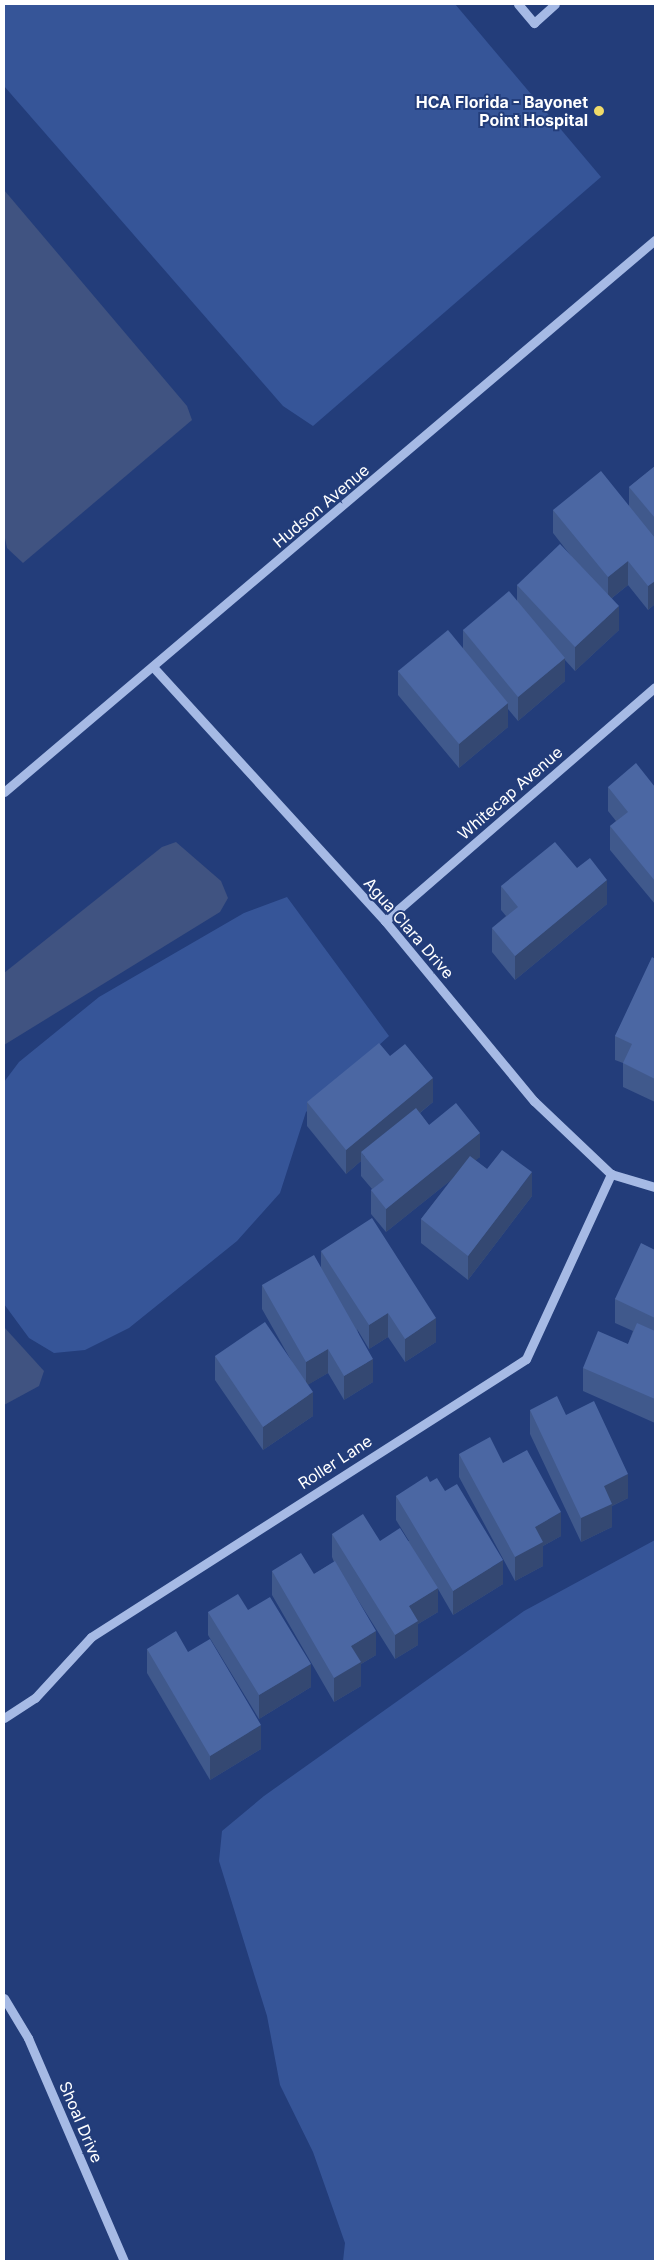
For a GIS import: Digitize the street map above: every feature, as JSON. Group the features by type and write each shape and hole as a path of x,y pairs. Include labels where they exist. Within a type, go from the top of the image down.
{"street":[{"path":"518,4 534,23 555,4"},
{"name":"Hudson Avenue","path":"4,792 154,668 655,240"},
{"name":"Agua Clara Drive","path":"154,668 385,920 534,1101 611,1174 655,1187"},
{"name":"Whitecap Avenue","path":"385,920 655,687"},
{"name":"Roller Lane","path":"4,1718 34,1698 91,1636 526,1358 611,1174"},
{"name":"Shoal Drive","path":"4,1998 28,2038 124,2261"}],"shaded area":[{"path":"4,4 455,4 601,177 313,426 283,406 4,86"},
{"path":"4,190 187,406 192,420 23,563 7,548 4,533"},
{"path":"176,842 221,881 228,898 220,912 4,1045 4,973 162,847"},
{"path":"287,897 389,1036 306,1112 280,1193 237,1241 129,1328 85,1350 54,1353 29,1338 4,1304 4,1082 19,1062 99,997 244,913"},
{"path":"4,1327 44,1371 39,1386 4,1405"},
{"path":"655,1540 655,2261 343,2261 345,2243 313,2152 280,2085 267,2016 219,1861 222,1831 264,1796 524,1611"}],"building":[{"path":"655,466 655,518 629,487"},
{"path":"601,471 655,538 655,581 648,586 628,561 608,577 553,510"},
{"path":"560,544 619,606 575,647 517,585"},
{"path":"509,591 565,658 518,697 463,630"},
{"path":"448,630 508,703 459,744 398,671"},
{"path":"636,763 655,787 655,881 610,826 628,812 608,787"},
{"path":"555,842 577,868 590,858 607,880 515,956 492,928 518,907 501,886"},
{"path":"652,957 655,959 655,1079 623,1063 632,1044 615,1036"},
{"path":"379,1043 390,1056 405,1044 433,1078 346,1150 307,1102"},
{"path":"456,1103 480,1133 386,1209 371,1190 384,1180 361,1152 416,1108 429,1125"},
{"path":"502,1150 532,1172 468,1256 421,1219 470,1156 487,1169"},
{"path":"372,1218 436,1318 405,1339 388,1313 369,1325 321,1251"},
{"path":"641,1243 655,1250 655,1318 615,1299"},
{"path":"314,1255 373,1359 344,1376 328,1349 306,1362 262,1285"},
{"path":"265,1322 313,1392 263,1427 215,1356"},
{"path":"637,1323 655,1331 655,1399 583,1368 598,1331 628,1344"},
{"path":"557,1396 566,1415 594,1401 628,1474 604,1486 612,1504 581,1518 530,1410"},
{"path":"490,1437 503,1463 527,1450 561,1512 535,1527 543,1542 515,1557 459,1454"},
{"path":"427,1476 430,1482 437,1478 445,1491 457,1484 503,1560 453,1591 396,1496"},
{"path":"363,1514 380,1541 400,1528 438,1588 409,1606 418,1621 395,1635 332,1534"},
{"path":"301,1553 314,1574 335,1561 376,1631 351,1646 361,1662 334,1678 272,1571"},
{"path":"238,1594 248,1610 270,1597 311,1664 259,1695 208,1612"},
{"path":"176,1631 188,1652 210,1639 261,1725 210,1756 147,1649"}],"place":[{"name":"HCA Florida - Bayonet Point Hospital","path":"599,111"}]}
